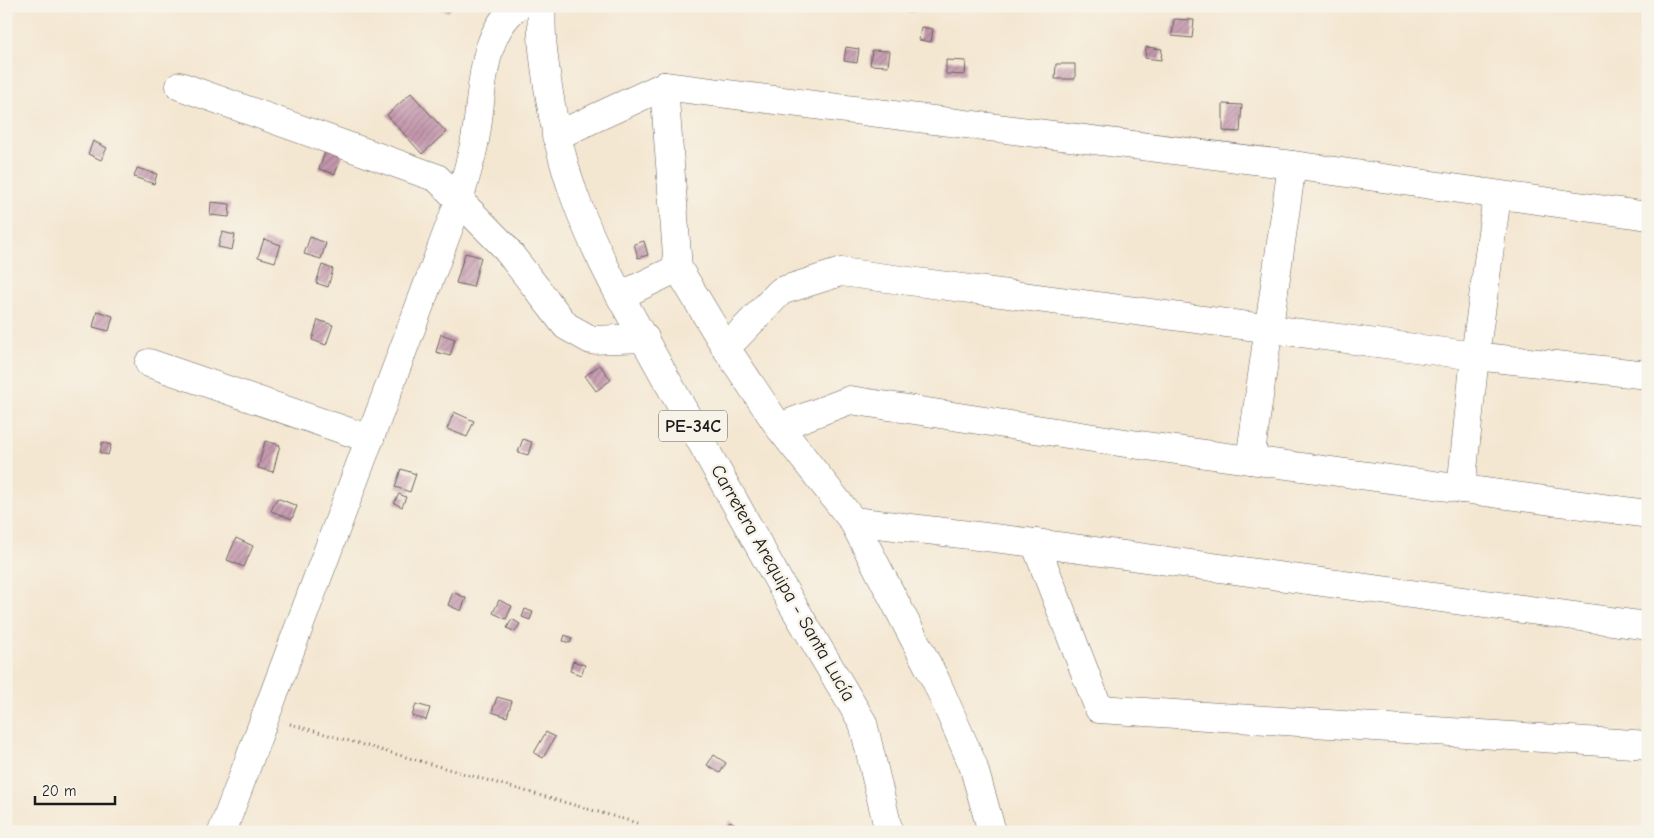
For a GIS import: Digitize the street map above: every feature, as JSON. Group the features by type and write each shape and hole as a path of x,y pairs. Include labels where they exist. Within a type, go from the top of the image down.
{"street":[{"path":"222,832 459,200 474,145 489,49 505,16 518,6"},
{"name":"Carretera Arequipa - Santa Lucía","path":"542,6 541,21 545,70 556,136 573,198 598,255 620,296 782,587 864,723 889,832"},
{"path":"180,86 437,178 503,245 566,326 591,340 645,338"},
{"path":"664,86 678,268 726,348 778,427 853,522 936,681 973,765 992,832"},
{"path":"556,136 664,86 1292,165 1497,196 1648,216"},
{"path":"1250,460 1292,165"},
{"path":"1461,489 1475,356 1497,196"},
{"path":"620,296 678,268"},
{"path":"726,348 782,291 841,272 1475,356 1648,375"},
{"path":"149,363 370,439"},
{"path":"778,427 850,400 1132,444 1648,514"},
{"path":"853,522 1035,543 1648,626"},
{"path":"1035,543 1099,709 1647,741"}],"path":[{"path":"265,717 638,823"}],"building":[{"path":"432,6 450,6 449,12"},
{"path":"786,6 801,6 800,11 786,9"},
{"path":"908,6 917,6 917,11 909,12"},
{"path":"1174,19 1194,20 1192,38 1172,36"},
{"path":"921,27 933,29 931,42 919,40"},
{"path":"846,47 859,49 857,63 844,61"},
{"path":"1146,47 1162,49 1161,60 1145,58"},
{"path":"872,50 890,51 888,66 870,65"},
{"path":"946,60 966,61 965,75 946,74"},
{"path":"1056,64 1075,64 1075,79 1055,79"},
{"path":"411,93 446,132 422,154 387,115"},
{"path":"1223,104 1242,105 1240,132 1223,131"},
{"path":"93,141 107,148 101,160 88,154"},
{"path":"328,144 344,150 335,174 319,169"},
{"path":"137,168 157,174 154,184 134,177"},
{"path":"211,202 230,204 229,217 210,215"},
{"path":"222,232 235,235 232,250 218,247"},
{"path":"310,237 326,243 321,259 304,254"},
{"path":"264,239 281,245 275,262 258,257"},
{"path":"644,241 648,255 638,258 634,244"},
{"path":"465,253 481,257 473,287 456,283"},
{"path":"322,265 333,269 328,287 316,283"},
{"path":"97,311 113,316 109,331 93,327"},
{"path":"318,320 333,325 326,345 312,340"},
{"path":"441,334 455,339 450,356 436,352"},
{"path":"600,365 611,380 596,391 585,376"},
{"path":"454,412 474,421 467,437 447,429"},
{"path":"523,439 532,442 528,455 518,452"},
{"path":"265,441 280,445 273,472 258,468"},
{"path":"102,442 111,445 108,455 100,453"},
{"path":"401,469 416,474 410,492 395,487"},
{"path":"399,494 406,497 402,507 394,503"},
{"path":"277,498 297,506 292,519 271,511"},
{"path":"236,538 253,546 244,567 227,560"},
{"path":"453,592 466,598 461,611 448,605"},
{"path":"499,600 512,606 506,619 493,613"},
{"path":"525,609 533,612 530,620 522,617"},
{"path":"512,619 520,624 515,632 507,628"},
{"path":"565,635 572,638 570,643 563,641"},
{"path":"573,661 585,665 581,675 570,671"},
{"path":"497,697 512,701 507,717 492,712"},
{"path":"416,704 430,708 426,720 412,716"},
{"path":"546,732 555,737 543,758 534,753"},
{"path":"714,755 726,763 720,773 707,765"},
{"path":"730,821 747,832 724,832"}]}
